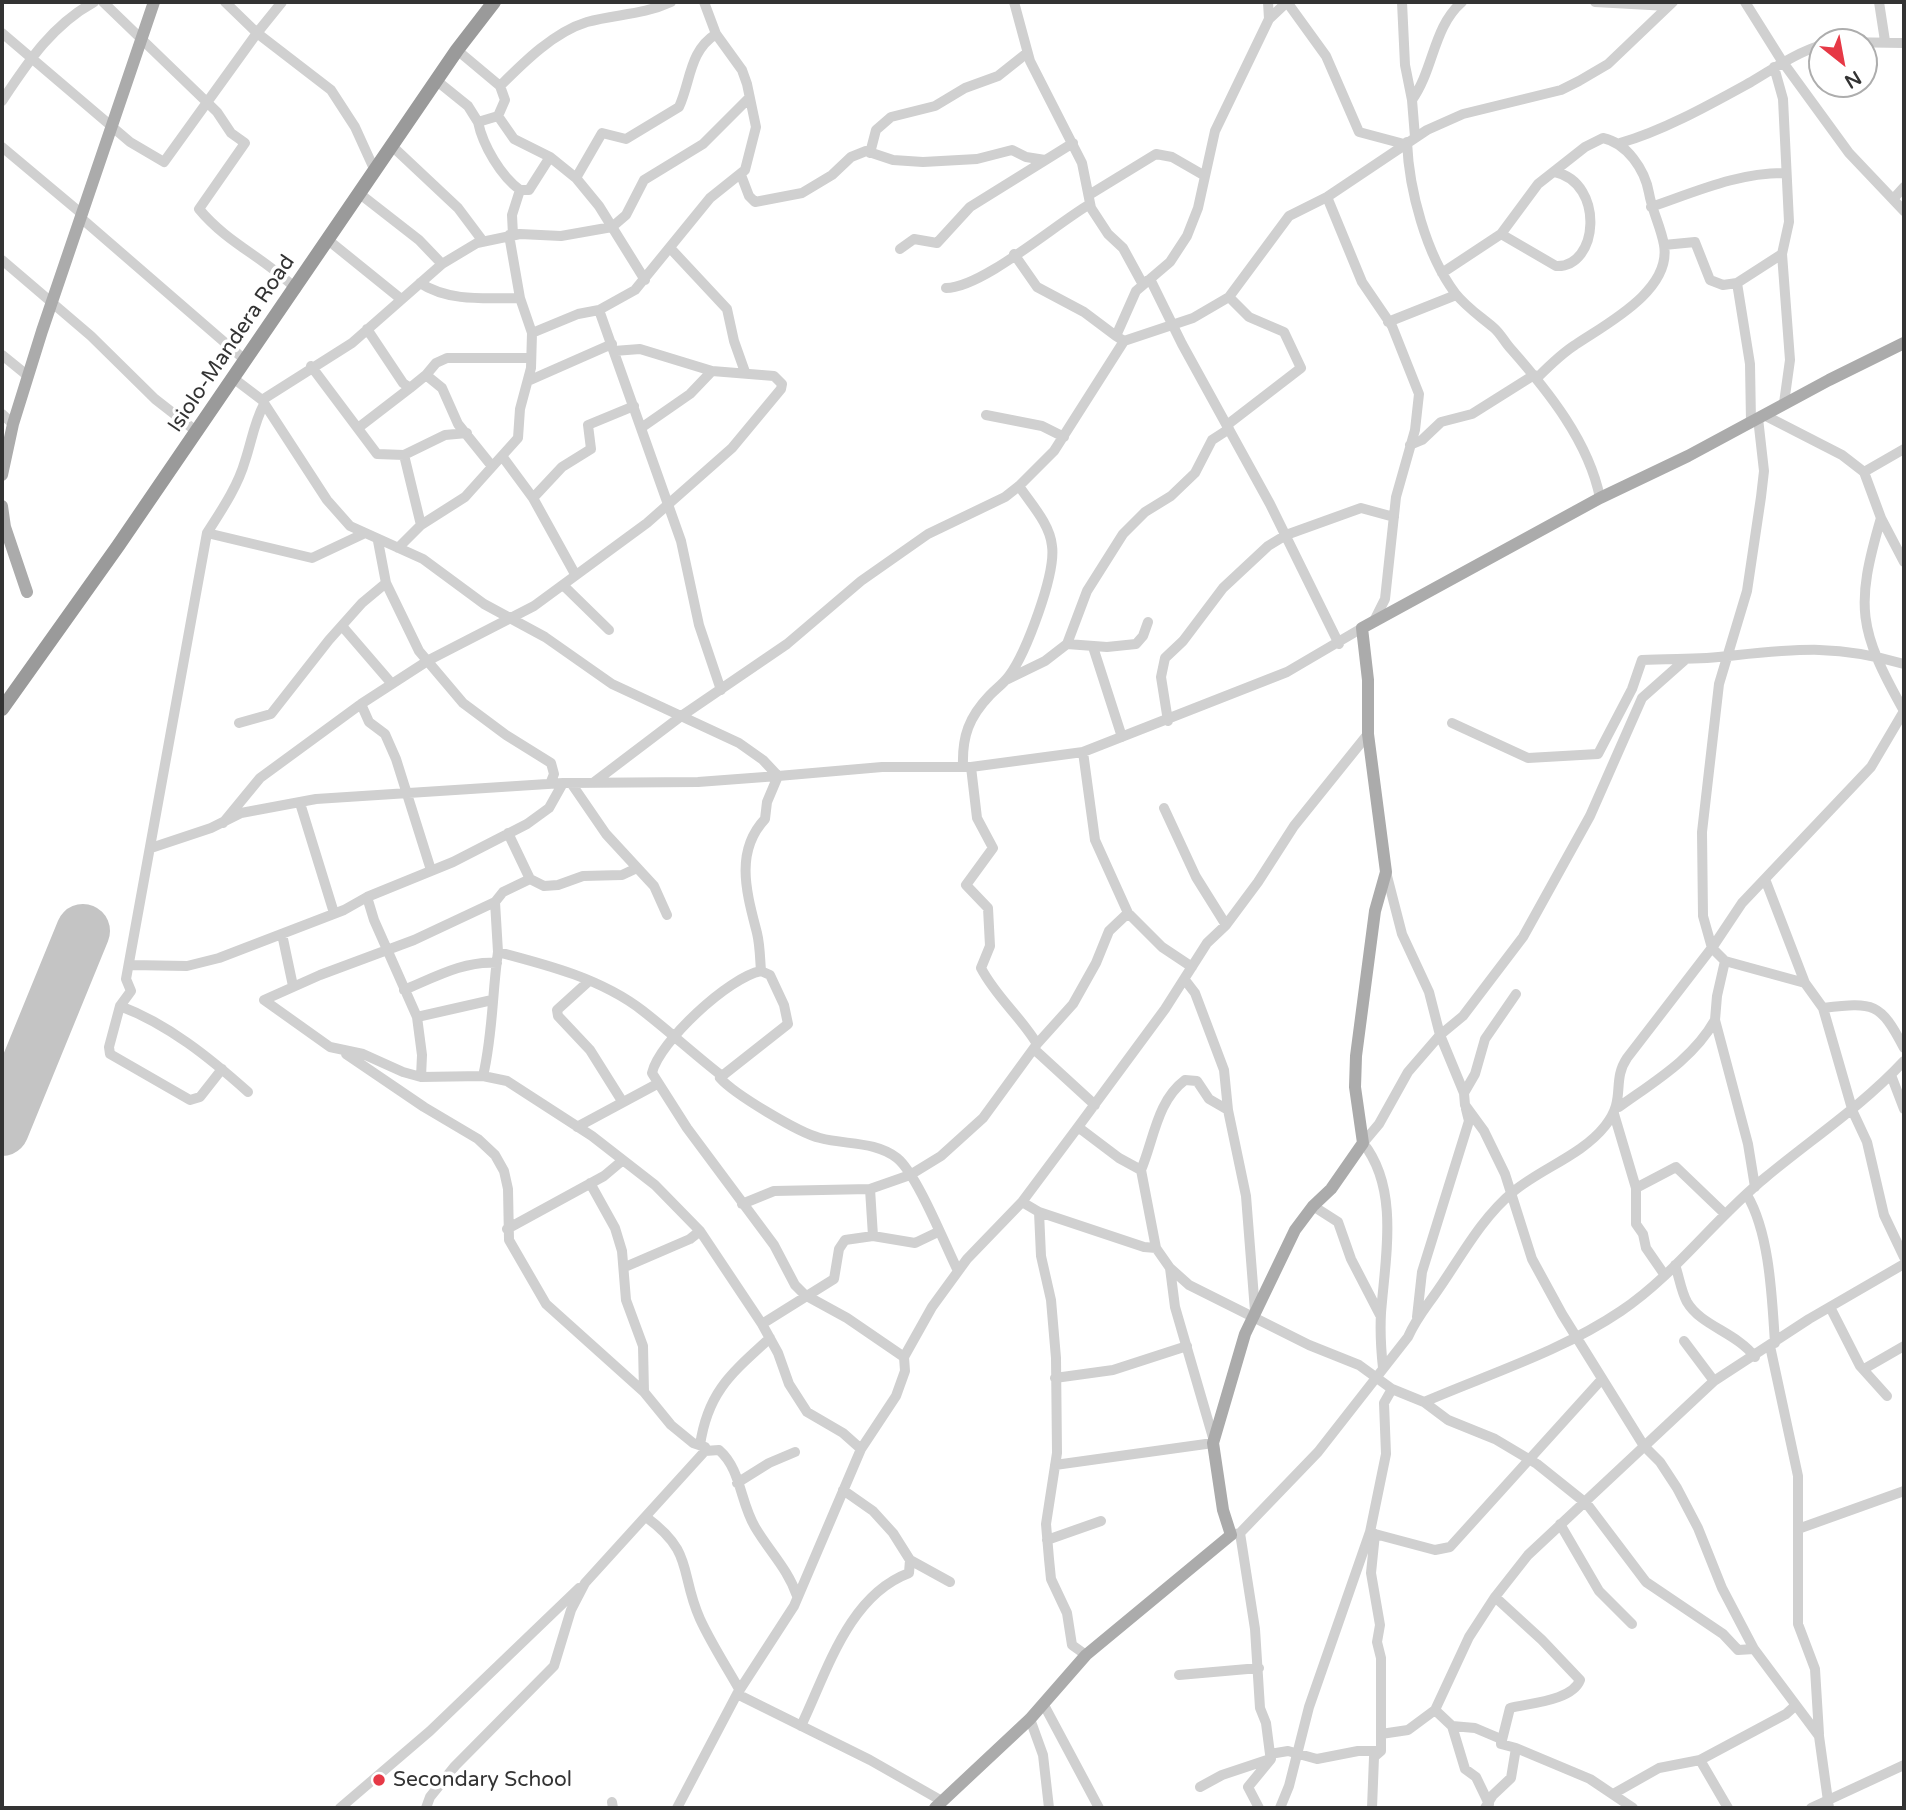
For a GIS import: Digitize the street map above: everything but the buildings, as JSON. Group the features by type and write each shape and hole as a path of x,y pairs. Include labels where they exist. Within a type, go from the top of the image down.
{"highway":[{"name":"Isiolo-Mandera Road","path":"2,709 296,289 488,5"}],"main road":[{"path":"2,475 13,424 52,301 154,2"},
{"path":"939,1805 1044,1705 1086,1655 1236,1534 1221,1498 1214,1442 1245,1334 1255,1319 1295,1230 1312,1206 1331,1189 1363,1143 1354,1087 1356,1056 1375,911 1385,872 1368,734 1368,680 1362,628 1600,498 1689,456 1784,403 1904,343"},
{"path":"2,506 5,527 27,592"}],"street":[{"path":"2,101 30,58 62,22 94,2"},
{"path":"103,2 206,101 231,133 245,143 200,208 217,230 283,276 296,289"},
{"path":"225,2 257,33 331,90 355,127 375,171"},
{"path":"2,33 111,127 151,156 164,162 171,156 206,101 282,2"},
{"path":"500,86 569,29 671,2"},
{"path":"532,333 578,314 599,310 621,299 645,280 710,198 741,175 750,158 755,127 750,97 742,70 716,34 704,2"},
{"path":"1014,2 1027,53 1085,170 1090,200 1102,226 1135,267 1141,281 1149,281"},
{"path":"1268,2 1269,19"},
{"path":"593,783 680,717 787,644 833,603 918,541 954,520 1005,498 1054,452 1120,339 1131,300 1170,262 1187,236 1198,208 1214,131 1269,19 1287,2 1326,56 1359,132 1409,141"},
{"path":"1402,2 1406,76 1412,100 1408,160 1424,232 1442,273 1456,295 1470,312 1494,328 1536,376 1595,474 1600,498"},
{"path":"1412,100 1427,72 1445,18 1462,2"},
{"path":"1595,2 1670,4"},
{"path":"1745,2 1778,64 1849,153 1904,211"},
{"path":"1880,2 1885,41"},
{"path":"1120,339 1174,326 1229,298 1289,216 1326,197 1409,141 1463,114 1561,90 1579,81 1608,64 1670,4"},
{"path":"576,178 602,133 626,139 679,107 692,65 706,41 716,34"},
{"path":"1878,41 1904,43"},
{"path":"457,50 500,86 505,100 498,116 478,122"},
{"path":"1620,143 1665,127 1778,64 1808,51"},
{"path":"870,153 876,130 891,117 935,106 965,88 1006,72 1027,53"},
{"path":"1778,64 1783,99 1789,222 1782,254 1790,360 1784,403"},
{"path":"437,81 468,106 491,153 512,184 520,190 529,190 534,185 550,157"},
{"path":"222,1069 200,1097 190,1100 110,1054 109,1047 120,1006 131,990 127,979 207,533 223,508 245,462 253,424 263,402 311,366 352,343 442,264 482,240 511,235 561,236 612,227 625,215 645,180 703,144 750,97"},
{"path":"498,116 514,139 550,157 576,178 612,227 645,280"},
{"path":"1410,445 1422,440 1441,422 1472,414 1536,376 1574,345 1633,306 1655,277 1661,264 1664,245 1641,169 1620,143 1603,138 1595,141 1538,184 1501,234 1442,273"},
{"path":"900,249 914,239 937,243 970,207 1073,143"},
{"path":"2,146 245,360"},
{"path":"392,146 458,208 482,240"},
{"path":"741,175 749,196 755,202 812,188 851,157 870,153 893,160 923,162 977,159 1012,150 1026,157 1045,160"},
{"path":"946,288 954,288 978,277 1156,154 1172,157 1205,176"},
{"path":"1501,234 1556,266 1563,267 1576,257 1589,237 1590,206 1585,193 1576,182 1555,172"},
{"path":"1651,207 1740,177 1786,173"},
{"path":"1894,198 1904,187"},
{"path":"398,548 421,526 459,503 518,438 520,409 528,381 532,333 520,298 511,235 512,215 520,190"},
{"path":"360,194 419,240 442,264"},
{"path":"1326,197 1362,282 1388,322 1408,362 1419,394 1394,517 1385,599 1375,619"},
{"path":"328,240 401,299"},
{"path":"1664,245 1695,242 1710,280 1723,285 1737,283 1782,254"},
{"path":"671,249 727,309 745,372"},
{"path":"1014,254 1037,287 1084,312 1120,339"},
{"path":"2,260 52,301 155,399 196,431"},
{"path":"1149,281 1286,535 1307,583 1339,644"},
{"path":"420,283 453,296 520,298"},
{"path":"1737,283 1758,418 1763,471 1747,591 1716,710 1702,832 1703,916 1712,948 1725,961 1805,983"},
{"path":"1388,322 1456,295"},
{"path":"1007,679 1045,661 1067,644 1091,584 1124,534 1145,512 1171,496 1195,473 1212,440 1301,368 1284,332 1249,317 1229,298"},
{"path":"599,310 681,541 699,625 721,690"},
{"path":"367,329 398,379 410,388"},
{"path":"223,823 260,778 360,704 429,660 510,618 564,586 575,574 667,505 732,448 782,384 774,376 712,371 649,351 613,348 528,381"},
{"path":"2,355 28,376"},
{"path":"358,428 426,375 436,363 447,358 531,358"},
{"path":"311,366 373,452 404,455 445,435 467,433"},
{"path":"641,428 690,394 712,371"},
{"path":"426,375 442,388 458,424 491,465"},
{"path":"233,378 263,402 335,511 350,526 378,541 423,559 484,604 545,637 612,684 739,743 763,760 778,776"},
{"path":"533,498 562,467 591,449 588,425 634,406"},
{"path":"2,414 13,424"},
{"path":"986,415 1041,426 1064,437"},
{"path":"1758,418 1842,455 1864,472 1881,518 1904,562"},
{"path":"1864,472 1904,449"},
{"path":"404,455 421,526"},
{"path":"502,456 533,498 575,574"},
{"path":"1019,486 1048,529 1053,548 1049,579 1025,651 1007,679 968,723 967,767 977,818 993,848 991,855 966,886 988,908 990,946 981,968 1000,999 1013,1011 1036,1047 1095,1105"},
{"path":"1168,721 1161,677 1165,658 1183,641 1223,588 1268,546 1286,535 1361,508 1394,517"},
{"path":"1664,1274 1646,1248 1643,1234 1636,1224 1636,1188 1616,1110 1622,1066 1712,948 1742,903 1866,774 1904,711 1877,656 1864,618 1863,595 1881,518"},
{"path":"207,533 312,558 363,534"},
{"path":"378,541 386,583 419,651 463,703 551,763 554,774 550,784"},
{"path":"239,723 271,714 362,603 386,583"},
{"path":"564,586 609,630"},
{"path":"1067,644 1136,644 1143,636 1148,622"},
{"path":"342,626 392,684"},
{"path":"151,848 223,823 241,813 300,803 567,783 698,782 883,767 967,767 1083,752 1168,721 1287,672 1339,644 1362,628"},
{"path":"1093,646 1122,737"},
{"path":"1452,723 1528,758 1598,754 1632,689 1642,660 1728,656 1782,649 1836,649 1904,664"},
{"path":"1379,1372 1380,1315 1387,1226 1375,1157 1363,1143 1379,1124 1408,1072 1440,1035 1463,1016 1523,937 1595,806 1642,698 1686,659"},
{"path":"360,704 369,722 385,734 409,793 431,870"},
{"path":"677,1808 738,1692 794,1606 861,1449 896,1396 905,1371 904,1357 932,1307 994,1228 1021,1202 1095,1105 1185,980 1207,943 1226,925 1293,826 1368,734"},
{"path":"1083,752 1095,840 1128,913 1163,947 1192,967"},
{"path":"761,971 757,930 747,901 748,853 750,838 765,819 767,802 778,776"},
{"path":"131,965 187,966 219,958 334,913 508,834 549,808 567,783"},
{"path":"567,783 606,834 654,886 667,915"},
{"path":"300,803 334,913"},
{"path":"1164,808 1196,877 1226,925"},
{"path":"508,834 530,878 544,886 583,876 622,875 637,868"},
{"path":"1385,872 1402,934 1429,992 1440,1035 1464,1093 1469,1121 1422,1272 1417,1317"},
{"path":"530,878 503,892 495,902 388,951 293,986 264,1000 302,1029 342,1051 424,1107 478,1139 495,1155 504,1171 508,1189 509,1240 546,1304 644,1392 671,1425 702,1448 719,1450 726,1455 733,1464 737,1483 755,1527 791,1577 797,1596"},
{"path":"1765,879 1805,983 1823,1008 1853,1112 1864,1134 1884,1215 1904,1258"},
{"path":"367,897 417,1017 421,1077"},
{"path":"483,1076 493,1024 492,1000 498,957 495,902"},
{"path":"742,1204 774,1191 870,1189 910,1175 941,1156 983,1118 1036,1047 1082,992 1109,931 1128,913"},
{"path":"282,934 293,986"},
{"path":"404,990 452,970 498,957 565,970 642,1010 673,1039 722,1076"},
{"path":"1725,961 1715,1020 1748,1144 1755,1187"},
{"path":"722,1076 788,1024 784,1005 770,975 761,971 740,980 715,999 673,1039 653,1069 657,1084 774,1245 795,1285 805,1296 847,1318 904,1357"},
{"path":"1185,980 1195,993 1224,1070 1228,1110 1246,1196 1250,1269 1255,1289 1255,1319"},
{"path":"589,982 557,1010 558,1016 590,1050 622,1101"},
{"path":"1464,1093 1475,1074 1485,1039 1516,994"},
{"path":"417,1017 492,1000"},
{"path":"120,1006 149,1017 222,1069 248,1092"},
{"path":"1823,1008 1874,1006 1881,1012 1904,1048"},
{"path":"1259,1808 1248,1787 1271,1756 1266,1723 1260,1708 1259,1668 1236,1534 1318,1452 1408,1337 1417,1317 1478,1229 1512,1193 1582,1147 1616,1110 1687,1057 1705,1038 1715,1020"},
{"path":"342,1051 363,1054 421,1077 483,1076 518,1086 623,1160 665,1194 700,1231 762,1324 789,1384 807,1412 843,1433 861,1449"},
{"path":"1423,1402 1578,1337 1622,1310 1675,1265 1755,1187 1853,1112 1904,1061"},
{"path":"1891,1075 1904,1109"},
{"path":"722,1076 720,1078 733,1092 747,1097 796,1128 818,1138 886,1151 899,1159 910,1175 958,1271"},
{"path":"1228,1110 1209,1099 1197,1081 1185,1080 1159,1111 1157,1128 1141,1170 1156,1248 1182,1281 1255,1319 1379,1372 1392,1389 1423,1402 1448,1420 1495,1439 1527,1459 1587,1504 1646,1582 1723,1634 1737,1649 1754,1648"},
{"path":"577,1127 657,1084"},
{"path":"1465,1105 1484,1131 1512,1193 1532,1259 1557,1306 1644,1446 1660,1462 1683,1499 1704,1541 1722,1588 1754,1648 1819,1736"},
{"path":"1078,1127 1119,1158 1141,1170"},
{"path":"507,1229 604,1176 623,1160"},
{"path":"1636,1188 1676,1167 1725,1214"},
{"path":"590,1183 615,1228 625,1267 626,1300 643,1346 644,1392"},
{"path":"870,1189 873,1236"},
{"path":"1747,1195 1757,1216 1761,1237 1773,1345 1798,1476 1798,1624 1815,1670 1819,1736 1829,1804"},
{"path":"1021,1202 1039,1212 1156,1248"},
{"path":"1312,1206 1338,1222 1351,1259 1380,1315"},
{"path":"1039,1212 1041,1256 1051,1300 1056,1358 1055,1465 1046,1524 1051,1579 1067,1613 1072,1645 1086,1655"},
{"path":"625,1267 690,1239 700,1231"},
{"path":"762,1324 834,1279 839,1250 845,1240 873,1236 915,1243 938,1232"},
{"path":"1675,1265 1685,1299 1692,1309 1743,1341 1755,1357"},
{"path":"1381,1734 1408,1730 1435,1710 1469,1637 1495,1597 1528,1555 1560,1524 1587,1504 1714,1381 1830,1307 1904,1265"},
{"path":"1055,1465 1214,1442 1175,1307 1170,1268"},
{"path":"1830,1307 1850,1350 1887,1396"},
{"path":"340,1808 421,1739 585,1583 606,1557 646,1517 702,1448 710,1403 730,1374 770,1338"},
{"path":"1684,1341 1714,1381"},
{"path":"1055,1378 1113,1370 1187,1346"},
{"path":"1864,1369 1904,1346"},
{"path":"1373,1533 1435,1550 1445,1550 1602,1379"},
{"path":"1372,1808 1374,1757 1381,1751 1381,1734 1379,1611 1371,1573 1373,1533 1386,1454 1384,1403 1392,1389"},
{"path":"737,1483 769,1463 795,1452"},
{"path":"843,1490 873,1511 893,1533 910,1560 950,1582"},
{"path":"1798,1529 1904,1492"},
{"path":"646,1517 670,1534 683,1559 699,1617 738,1692 939,1805"},
{"path":"1047,1540 1101,1521"},
{"path":"1560,1524 1599,1591 1632,1624"},
{"path":"1280,1808 1298,1754 1297,1744 1309,1707 1373,1533"},
{"path":"801,1726 833,1655 858,1615 886,1582 909,1573 910,1560"},
{"path":"426,1808 430,1797 455,1766 554,1666 572,1610 585,1583"},
{"path":"1495,1597 1542,1640 1580,1681 1578,1686 1566,1694 1510,1709 1501,1744"},
{"path":"1179,1675 1259,1668"},
{"path":"1044,1705 1100,1808"},
{"path":"1613,1794 1659,1768 1700,1759 1796,1705"},
{"path":"1435,1710 1452,1726 1465,1769 1476,1777 1488,1807"},
{"path":"1030,1719 1043,1755 1049,1808"},
{"path":"1452,1726 1487,1732 1501,1739 1501,1744"},
{"path":"1501,1744 1583,1776 1633,1808"},
{"path":"1488,1807 1493,1794 1511,1778 1516,1748"},
{"path":"1200,1787 1222,1775 1288,1751 1323,1759 1358,1751 1381,1751"},
{"path":"1700,1759 1728,1808"},
{"path":"1811,1808 1829,1804 1904,1765"}],"runway":[{"path":"2,1129 83,931"}],"place":[{"name":"Secondary School","path":"379,1780"}]}
